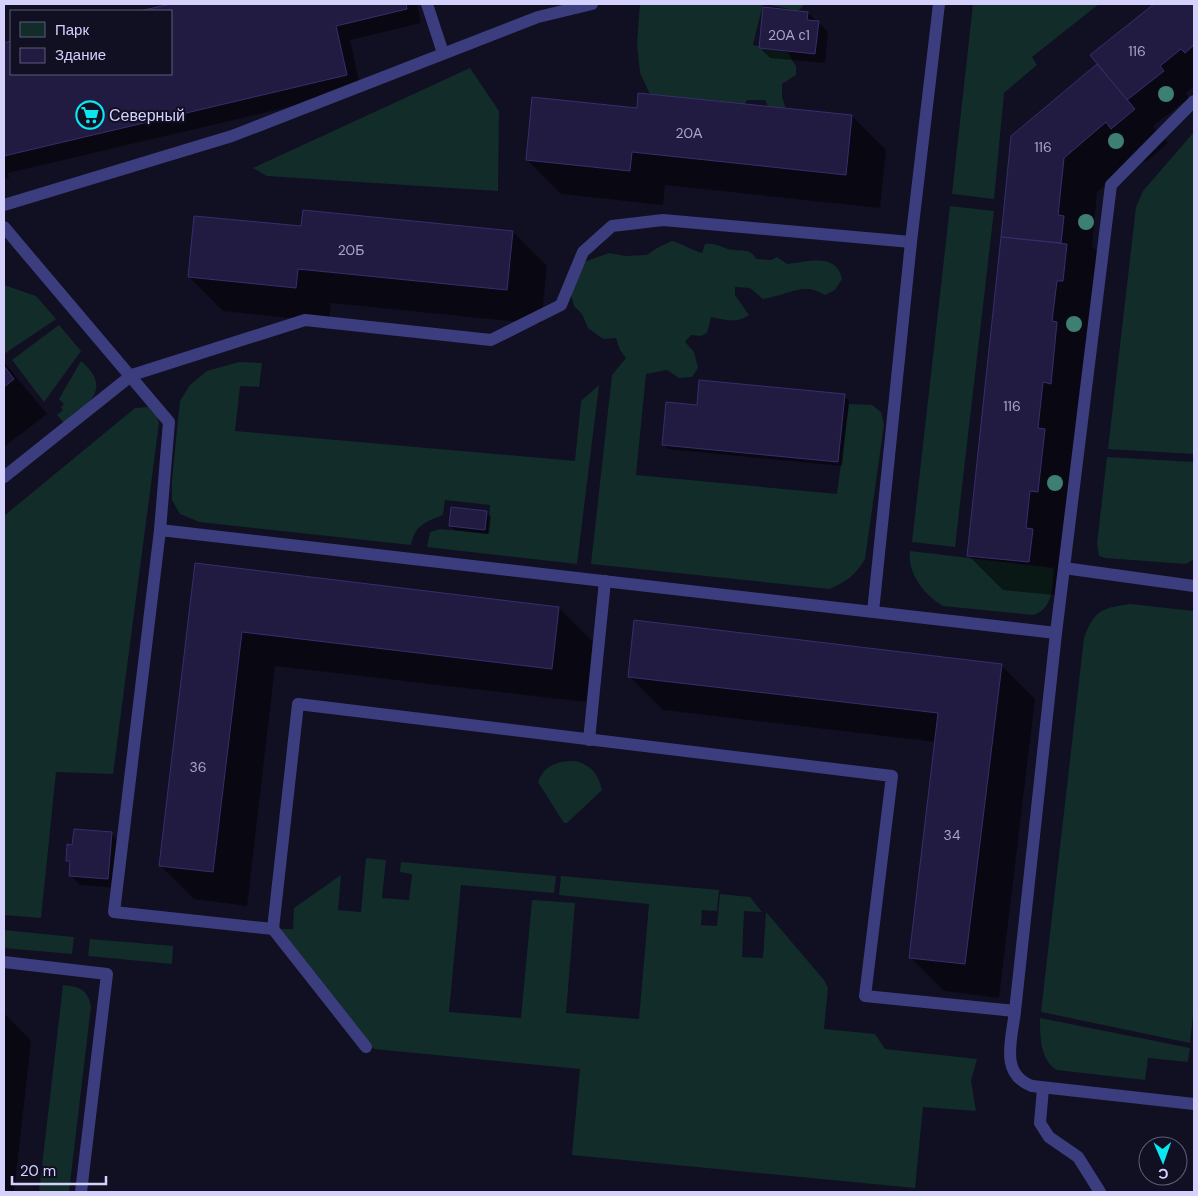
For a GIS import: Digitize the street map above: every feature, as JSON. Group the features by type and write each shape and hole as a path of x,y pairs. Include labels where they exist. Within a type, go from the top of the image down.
{"lane":[{"path":"427,4 443,53"},
{"path":"535,4 538,17"},
{"path":"4,205 232,136 538,17 592,4"},
{"path":"873,612 911,242 939,4"},
{"path":"1194,100 1111,185 1056,634 1010,1064 1013,1073 1020,1082 1044,1088 1194,1104"},
{"path":"4,476 132,376 305,320 491,340 561,305 583,252 612,226 663,220 911,242"},
{"path":"4,227 169,422 160,530 114,912 273,929"},
{"path":"160,530 1056,634"},
{"path":"1064,568 1194,586"},
{"path":"589,740 605,581"},
{"path":"366,1048 273,929 298,704 892,776 865,996 1015,1011"},
{"path":"4,962 107,974 81,1192"},
{"path":"1044,1088 1040,1123 1049,1137 1078,1157 1100,1192"}],"green space":[{"path":"640,4 763,4 753,45 788,52 796,67 796,75 782,84 782,96 786,110 770,111 765,100 747,100 738,114 654,103 640,73 637,44"},
{"path":"766,4 805,4 798,11"},
{"path":"973,4 1099,4 1032,57 1037,65 1004,93 994,199 952,194"},
{"path":"470,68 499,111 498,191 267,176 253,168"},
{"path":"1194,132 1194,454 1108,449 1136,207 1143,191"},
{"path":"950,206 994,211 955,547 912,542"},
{"path":"672,241 702,253 705,244 712,244 728,249 748,251 756,259 771,260 777,257 787,264 811,261 827,262 834,265 839,271 842,279 835,290 825,295 810,289 803,289 763,299 750,288 735,287 735,295 749,315 740,320 711,317 707,333 701,336 691,335 685,342 694,352 698,368 692,377 679,378 667,370 646,374 636,475 837,494 849,404 872,405 881,412 884,425 865,559 850,577 830,589 591,564 612,375 626,358 620,350 616,338 603,339 588,328 582,314 574,306 571,295 584,262 609,253 625,256 647,255"},
{"path":"4,285 36,296 56,319 4,354"},
{"path":"59,325 81,351 44,402 12,360"},
{"path":"81,361 95,380 96,388 89,402 65,424 57,415 63,410 61,407 64,404 59,399"},
{"path":"239,362 262,363 259,387 240,386 235,431 575,461 581,401 599,385 577,564 427,547 430,532 441,529 488,534 490,505 445,500 443,515 422,525 415,533 411,545 199,522 180,514 172,500 172,479 180,401 190,385 207,371"},
{"path":"148,407 157,416 159,423 113,774 56,772 41,918 4,915 4,516 135,408"},
{"path":"1107,457 1194,462 1193,560 1186,564 1099,556 1097,544"},
{"path":"910,551 1054,568 1049,602 1041,611 1034,615 943,606 929,596 918,583 911,567"},
{"path":"1130,604 1194,611 1194,1005 1190,1043 1041,1012 1084,638 1091,621 1100,612 1112,607"},
{"path":"576,761 594,771 602,790 567,823 564,823 538,782 548,767 558,763"},
{"path":"366,858 386,860 382,898 409,900 412,874 400,872 401,862 556,876 554,893 461,885 449,1012 521,1018 532,900 575,903 566,1013 639,1019 649,904 559,895 561,876 719,890 717,911 702,910 701,925 717,926 720,894 750,897 762,912 744,911 742,957 763,958 766,912 824,980 828,988 824,1029 875,1034 885,1049 977,1059 971,1081 976,1111 923,1107 915,1188 572,1155 580,1069 374,1049 280,929 293,929 294,908 341,875 338,910 361,912"},
{"path":"4,930 74,937 72,954 4,948"},
{"path":"90,939 173,946 172,964 88,956"},
{"path":"63,985 85,992 91,1006 69,1192 39,1192"},
{"path":"1040,1018 1190,1048 1188,1062 1148,1058 1145,1080 1057,1070 1051,1066 1044,1054"}],"building":[{"name":"Северный","path":"171,4 406,4 407,9 336,26 347,75 4,156 4,43 10,41 10,75 172,75 172,10 144,10"},
{"path":"1154,4 1194,4 1194,45 1185,53 1181,49 1160,66 1164,71 1127,100 1090,55"},
{"path":"763,7 808,12 807,20 819,21 815,54 759,48"},
{"path":"1097,64 1135,109 1111,129 1106,122 1064,158 1058,215 1064,216 1061,243 1001,237 1011,136"},
{"path":"638,93 852,115 846,175 632,152 630,171 526,160 532,97 637,108"},
{"path":"303,210 513,231 507,290 298,269 296,288 188,277 194,216 301,226"},
{"path":"1001,237 1067,244 1063,281 1057,281 1052,321 1057,322 1051,384 1043,382 1038,428 1045,429 1038,492 1030,491 1026,528 1033,529 1029,562 967,556"},
{"path":"4,366 14,379 4,387"},
{"path":"699,380 845,394 838,462 662,445 666,402 697,405"},
{"path":"451,507 487,511 485,530 449,526"},
{"path":"195,563 559,607 552,669 242,632 213,872 159,866"},
{"path":"634,620 1002,664 965,964 909,958 938,713 628,677"},
{"path":"74,829 112,832 108,879 69,876 70,861 66,861 67,844 72,845"}],"place":[{"name":"Северный","path":"90,115"}]}
